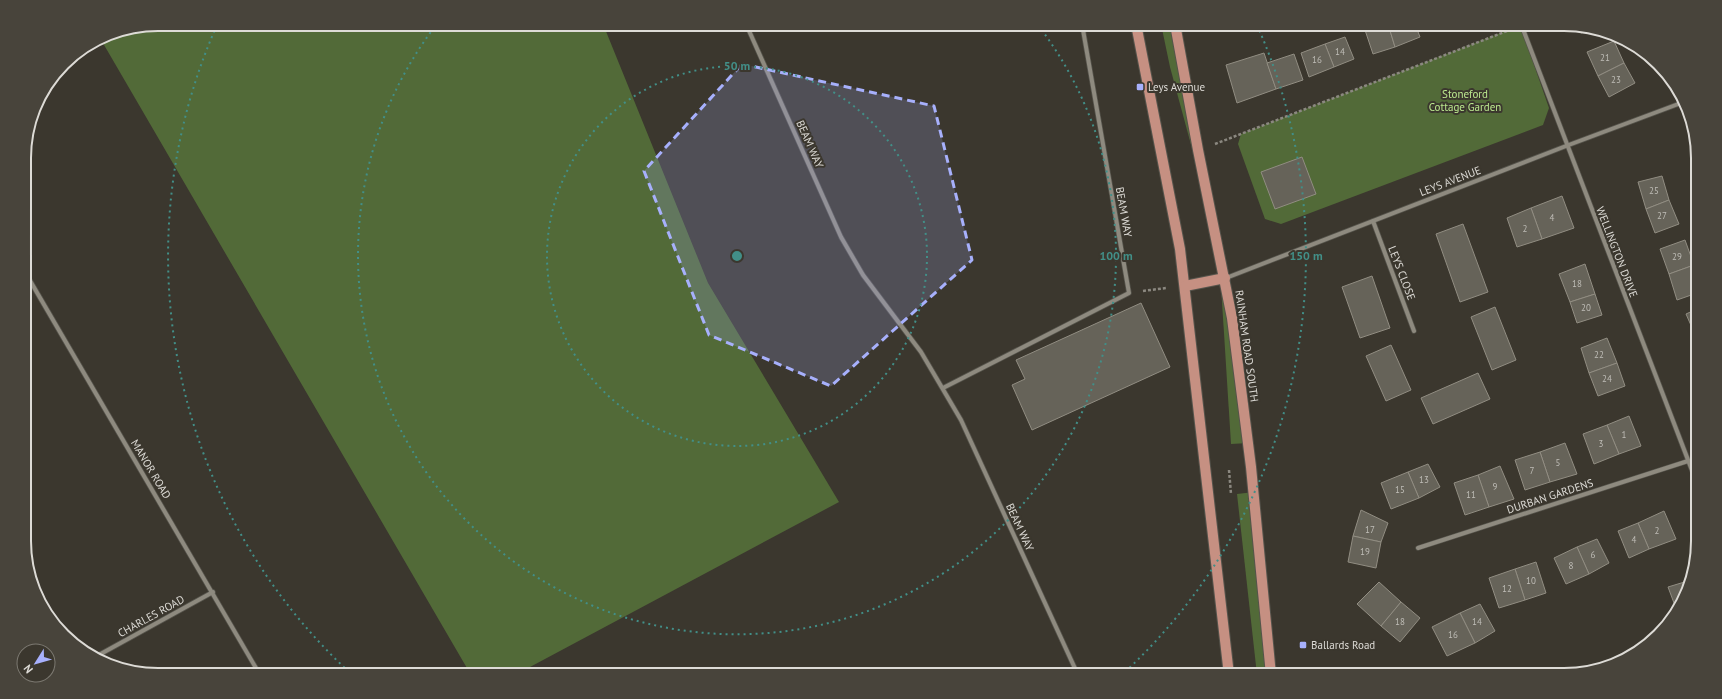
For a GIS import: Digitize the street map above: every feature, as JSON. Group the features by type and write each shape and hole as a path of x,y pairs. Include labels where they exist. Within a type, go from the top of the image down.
{"main road":[{"path":"1137,31 1180,249 1229,668"},
{"name":"RAINHAM ROAD SOUTH","path":"1176,31 1198,150 1225,278 1249,454 1270,668"},
{"path":"1185,286 1225,278"}],"street":[{"name":"BEAM WAY","path":"749,31 841,237 863,275 921,352 961,420 1076,668"},
{"name":"BEAM WAY","path":"1083,31 1129,293"},
{"name":"WELLINGTON DRIVE","path":"1523,31 1691,468"},
{"name":"LEYS AVENUE","path":"1225,278 1678,104"},
{"name":"LEYS CLOSE","path":"1373,221 1414,331"},
{"name":"MANOR ROAD","path":"31,282 256,668"},
{"path":"943,388 1129,293"},
{"name":"DURBAN GARDENS","path":"1418,548 1688,461"},
{"name":"CHARLES ROAD","path":"100,654 213,592"}],"path":[{"path":"1198,150 1506,31"},
{"path":"1129,293 1185,286"},
{"path":"1228,470 1231,494"}],"highlighted area":[{"path":"742,64 934,106 972,260 831,386 709,335 644,171"}],"green space":[{"path":"150,31 606,31 708,283 839,502 528,668 467,668 103,44 125,35"},
{"path":"1162,31 1172,31 1210,215 1170,67"},
{"name":"Stoneford Cottage Garden","path":"1506,31 1522,31 1549,108 1543,125 1281,224 1265,219 1238,144 1241,134"},
{"path":"1225,277 1249,443 1231,444 1221,286"},
{"path":"1254,492 1270,668 1256,668 1237,494"}],"building":[{"path":"1365,31 1390,31 1395,47 1373,54"},
{"path":"1390,31 1418,31 1420,37 1395,47"},
{"path":"1345,37 1354,59 1334,67 1325,44"},
{"path":"1613,41 1624,63 1598,76 1587,52"},
{"path":"1325,44 1334,67 1309,77 1301,53"},
{"path":"1264,53 1276,89 1237,103 1226,65"},
{"path":"1294,54 1303,80 1276,89 1267,63"},
{"path":"1624,63 1635,83 1609,97 1598,76"},
{"path":"1302,157 1316,194 1275,209 1261,172"},
{"path":"1662,176 1669,200 1646,209 1638,182"},
{"path":"1562,196 1574,228 1542,239 1531,208"},
{"path":"1669,200 1679,224 1655,233 1646,209"},
{"path":"1531,208 1542,239 1517,247 1507,218"},
{"path":"1463,224 1488,292 1460,302 1436,234"},
{"path":"1685,240 1691,257 1691,266 1669,274 1660,249"},
{"path":"1585,264 1595,294 1570,302 1559,274"},
{"path":"1691,266 1691,295 1677,300 1669,274"},
{"path":"1372,276 1390,328 1360,338 1342,287"},
{"path":"1595,294 1602,315 1577,323 1570,302"},
{"path":"1141,303 1170,367 1032,430 1012,385 1025,379 1016,360"},
{"path":"1495,307 1516,360 1492,370 1471,317"},
{"path":"1691,312 1691,325 1686,314"},
{"path":"1607,338 1617,363 1589,373 1581,348"},
{"path":"1391,345 1411,390 1386,401 1366,356"},
{"path":"1617,363 1625,386 1598,396 1589,373"},
{"path":"1478,373 1490,399 1433,424 1421,398"},
{"path":"1629,416 1641,446 1619,454 1607,425"},
{"path":"1607,425 1619,454 1594,464 1583,434"},
{"path":"1565,443 1577,474 1550,482 1540,452"},
{"path":"1540,452 1550,482 1525,490 1515,460"},
{"path":"1428,464 1440,487 1419,498 1408,472"},
{"path":"1500,466 1514,499 1489,507 1478,475"},
{"path":"1408,472 1419,498 1391,509 1381,483"},
{"path":"1478,475 1489,507 1465,515 1454,483"},
{"path":"1361,510 1388,523 1381,542 1353,536"},
{"path":"1664,511 1676,539 1649,549 1638,523"},
{"path":"1638,523 1649,549 1629,558 1618,531"},
{"path":"1353,536 1381,542 1376,568 1348,562"},
{"path":"1597,539 1609,563 1589,574 1577,547"},
{"path":"1577,547 1589,574 1566,584 1554,558"},
{"path":"1536,562 1546,593 1525,600 1515,569"},
{"path":"1515,569 1525,600 1499,608 1489,578"},
{"path":"1379,582 1401,602 1381,626 1357,604"},
{"path":"1684,582 1674,604 1668,587"},
{"path":"1401,602 1420,618 1400,642 1381,626"},
{"path":"1480,604 1495,631 1475,643 1460,613"},
{"path":"1460,613 1475,643 1447,656 1432,627"}],"place":[{"name":"Leys Avenue","path":"1140,87"},
{"name":"Ballards Road","path":"1303,645"}]}
